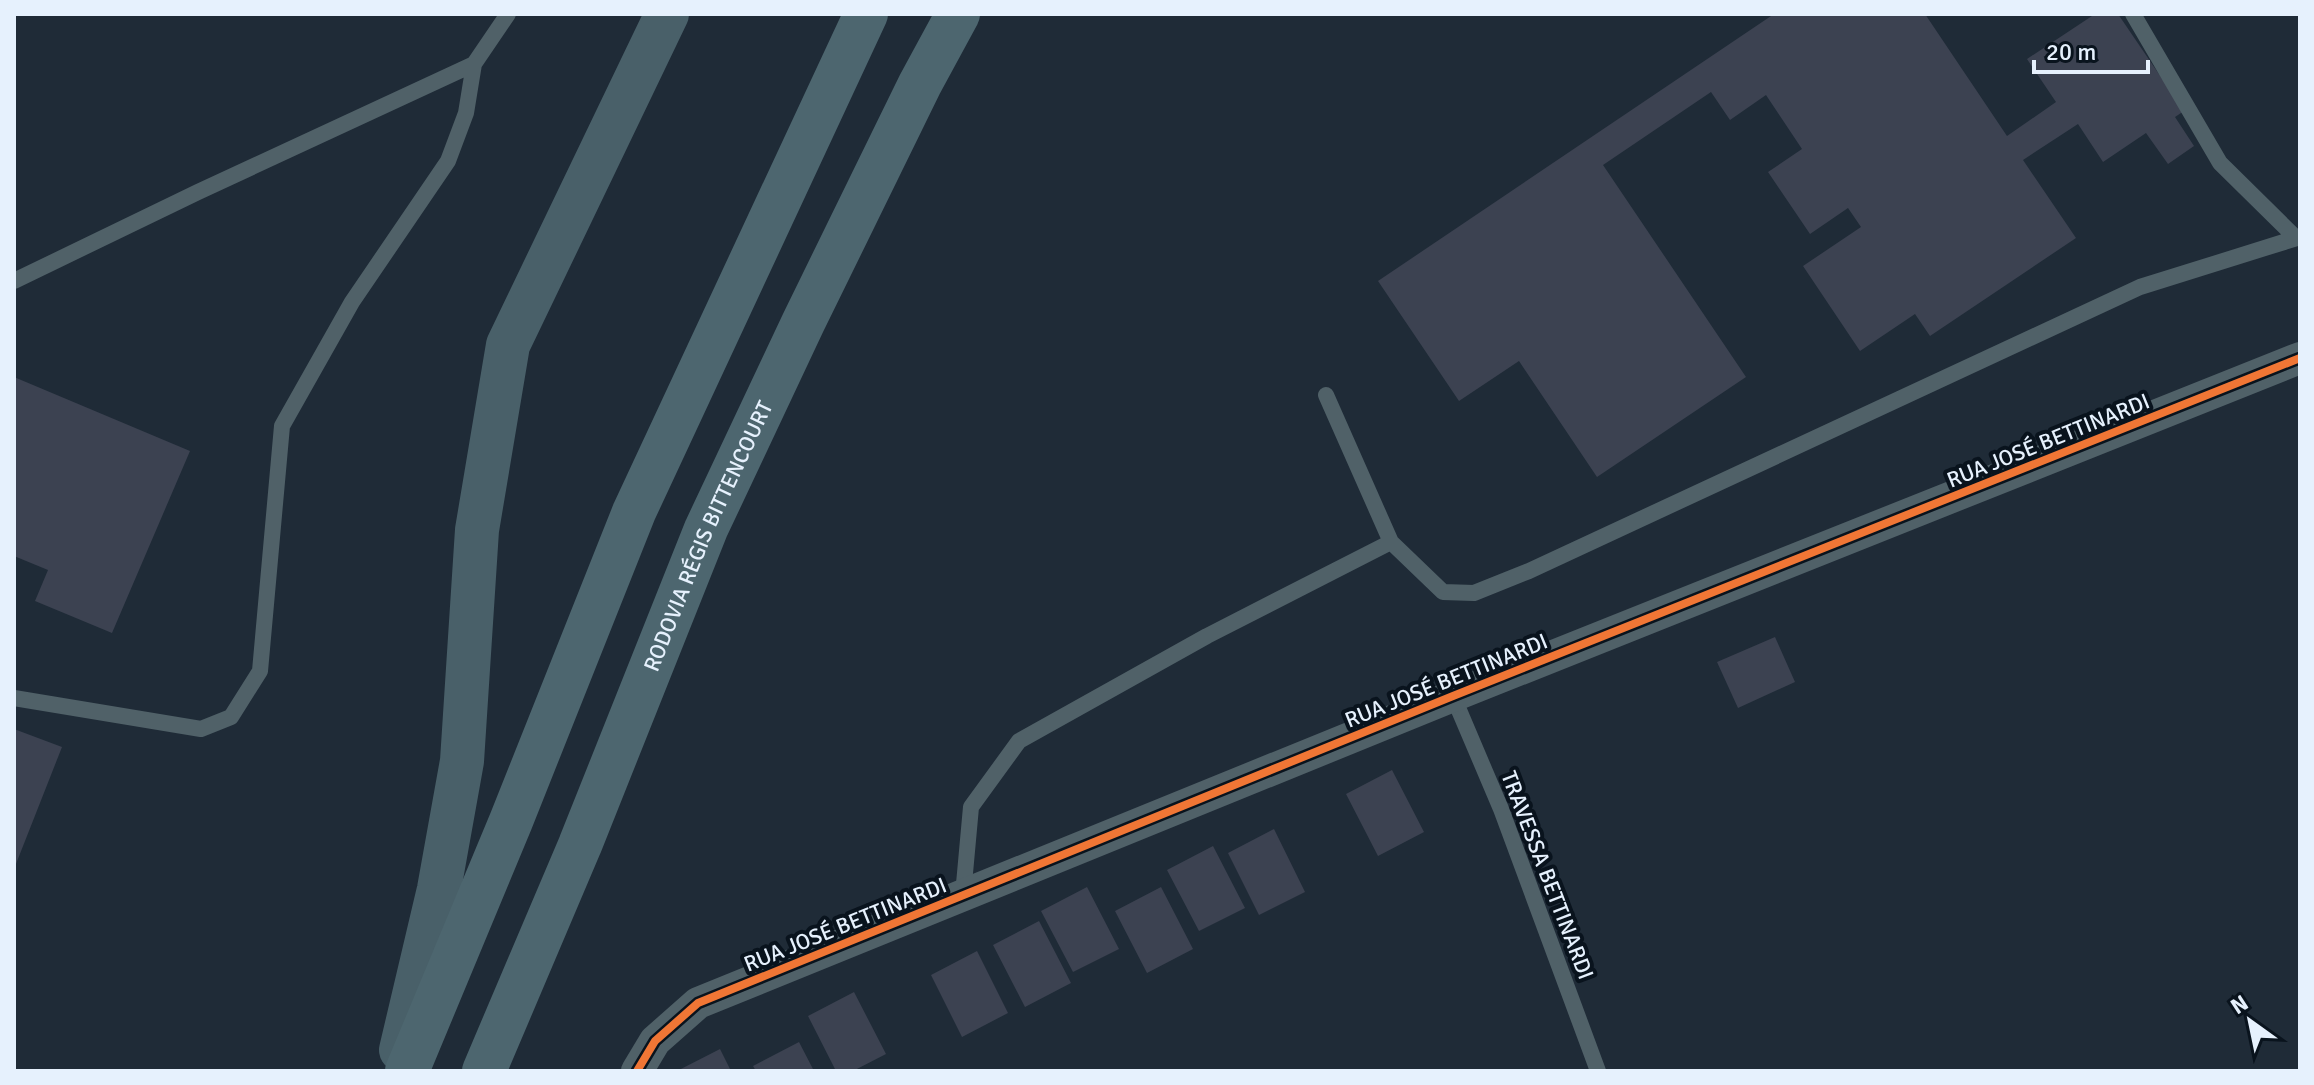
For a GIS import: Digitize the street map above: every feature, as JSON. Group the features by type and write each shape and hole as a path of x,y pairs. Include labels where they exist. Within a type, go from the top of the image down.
{"highway":[{"path":"407,1071 634,512 866,14"},
{"name":"RODOVIA RÉGIS BITTENCOURT","path":"484,1071 580,845 706,529 920,84 958,14"}],"main road":[{"path":"395,1071 439,889 462,761 477,530 508,345 667,14"}],"street":[{"name":"RUA JOSÉ BETTINARDI","path":"637,1071 655,1041 698,1003 1453,696 2298,363"}],"lane":[{"path":"14,698 201,729 231,717 260,671 282,426 352,302 448,161 466,113 474,64 508,14"},
{"path":"1326,395 1391,542 1443,592 1474,593 1529,571 2140,287 2297,237 2220,163 2133,14"},
{"path":"14,281 474,64"},
{"path":"963,895 971,807 1019,741 1207,636 1391,542"},
{"name":"TRAVESSA BETTINARDI","path":"1453,696 1501,809 1598,1071"}],"building":[{"path":"1774,14 1925,14 2007,136 2056,102 2027,59 2095,14 2118,14 2184,111 2175,117 2194,146 2168,164 2146,133 2103,162 2078,124 2023,160 2076,238 1930,336 1915,314 1860,351 1803,266 1861,227 1848,208 1810,234 1768,172 1802,149 1766,95 1730,120 1711,92 1603,165 1746,377 1597,477 1519,361 1459,401 1378,281"},
{"path":"14,377 190,451 112,633 35,601 48,570 14,556"},
{"path":"1775,637 1795,682 1738,708 1717,662"},
{"path":"14,729 62,747 14,869"},
{"path":"1392,770 1424,832 1378,856 1346,794"},
{"path":"1274,829 1305,892 1259,915 1228,853"},
{"path":"1213,846 1245,908 1199,931 1167,870"},
{"path":"1087,887 1119,949 1073,972 1041,911"},
{"path":"1161,887 1193,949 1147,973 1115,911"},
{"path":"1039,921 1071,983 1025,1007 993,945"},
{"path":"977,951 1008,1013 962,1037 931,975"},
{"path":"854,992 886,1054 853,1071 836,1071 808,1016"},
{"path":"799,1042 814,1071 756,1071 753,1066"},
{"path":"720,1049 731,1071 677,1071"}],"cycle path":[{"path":"637,1071 655,1041 698,1003 1453,696 2300,358"}]}
